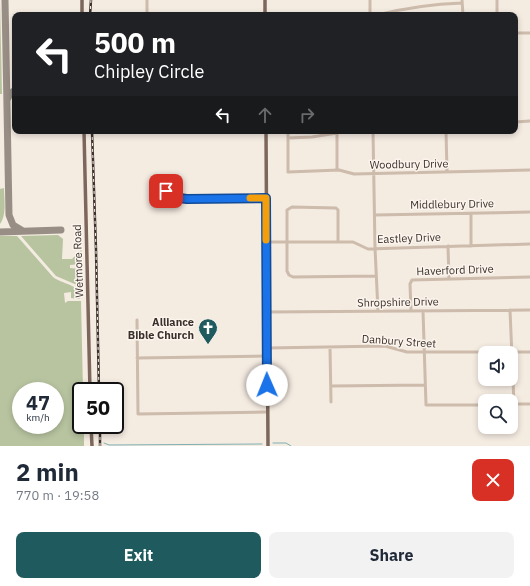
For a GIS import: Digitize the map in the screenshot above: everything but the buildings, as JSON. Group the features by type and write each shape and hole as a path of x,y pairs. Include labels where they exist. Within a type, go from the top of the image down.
{"main road":[{"path":"82,0 82,12"},
{"path":"265,0 265,12"},
{"name":"Wetmore Road","path":"84,134 90,382"},
{"path":"266,134 268,446"},
{"path":"91,434 92,446"}],"street":[{"path":"146,0 147,12"},
{"path":"370,0 370,12"},
{"path":"497,0 497,12"},
{"path":"388,12 426,5 462,2 463,12"},
{"path":"518,33 530,33"},
{"path":"518,122 530,121"},
{"path":"288,134 288,138 312,137 327,134"},
{"path":"337,134 337,170"},
{"path":"373,134 375,248 378,311"},
{"path":"446,134 447,172"},
{"name":"Woodbury Drive","path":"288,138 288,172 337,170 354,174 374,174 530,170"},
{"path":"166,191 179,198 187,199 266,198"},
{"path":"338,242 338,210 336,208 288,208 286,212 287,271 291,276 376,276"},
{"name":"Middlebury Drive","path":"375,215 530,212"},
{"path":"470,213 471,246"},
{"name":"Eastley Drive","path":"266,242 353,242 363,248 530,244"},
{"path":"448,246 449,279"},
{"name":"Haverford Drive","path":"411,311 410,284 412,280 530,277"},
{"path":"510,310 512,346"},
{"name":"Shropshire Drive","path":"266,312 530,310"},
{"path":"423,311 426,405 478,405"},
{"path":"137,320 138,414 267,412"},
{"name":"Danbury Street","path":"267,348 385,346 404,352 478,352"},
{"path":"330,347 330,402"},
{"name":"Danbury Street","path":"518,352 530,352"},
{"path":"138,358 267,356"},
{"path":"330,386 425,385"},
{"path":"518,404 530,404"}],"green space":[{"path":"0,0 2,94 0,94"},
{"path":"4,188 4,216 0,224 0,189"},
{"path":"80,220 82,264 70,265 70,268 79,269 81,274 81,282 77,285 56,276 21,236 58,235 63,239 62,259 72,259 81,250"},
{"path":"0,236 17,236 53,277 77,289 81,297 79,299 71,298 71,292 64,293 65,303 68,301 81,301 83,382 72,382 72,434 84,434 84,446 0,446"}],"waterway":[{"path":"104,443 109,445 262,444"},
{"path":"273,443 286,443 291,446"}],"taxiway":[{"path":"5,0 9,215 13,225 23,231"},
{"path":"7,100 12,92"},
{"path":"0,232 61,230"}],"railway":[{"path":"90,12 91,0"},
{"path":"92,134 99,382"},
{"path":"100,434 100,446"}],"slow traffic":[{"path":"250,198 266,198 266,240"}],"place":[{"name":"Alliance Bible Church","path":"208,345"}],"route":[{"path":"166,191 179,198 187,199 266,198 267,385"}]}
